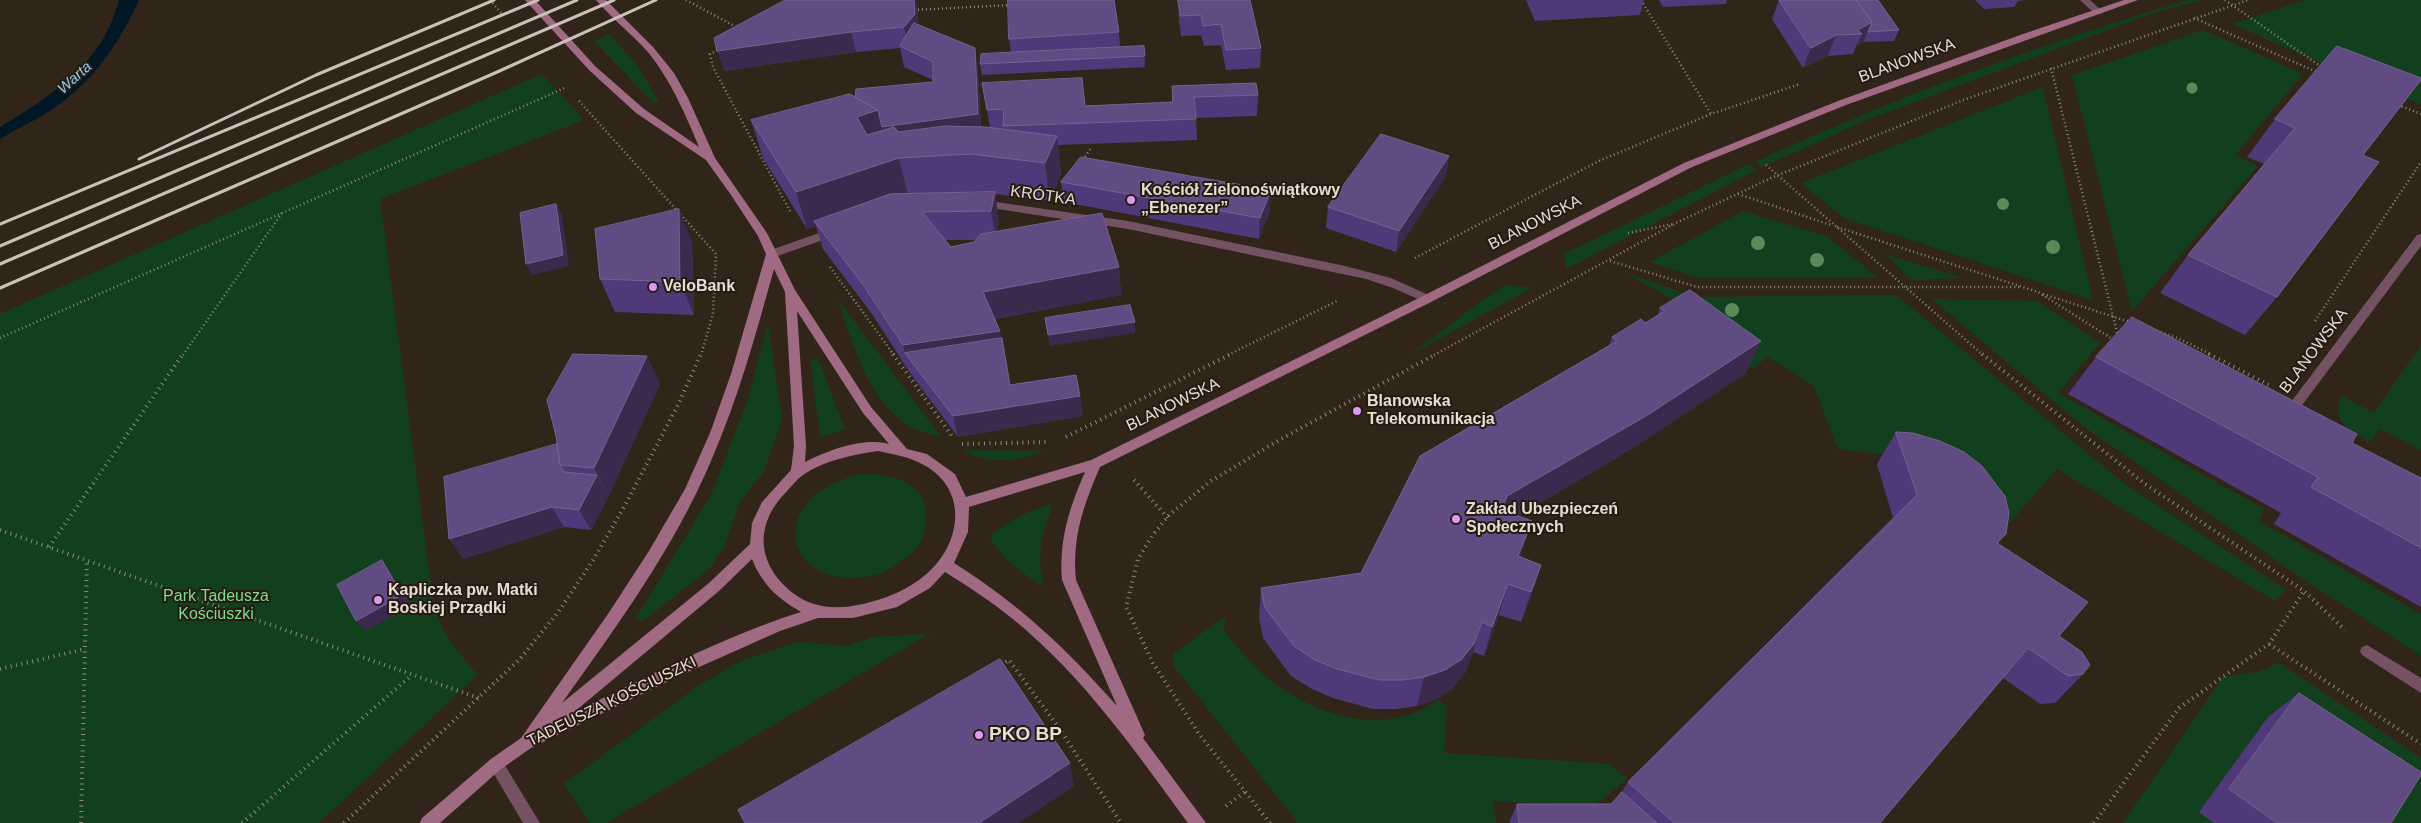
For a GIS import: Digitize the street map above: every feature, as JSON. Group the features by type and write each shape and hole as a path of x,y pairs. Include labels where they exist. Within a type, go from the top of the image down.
{"street":[{"path":"530,0 592,68 634,105 710,159"},
{"path":"601,0 650,49 668,73 683,98 710,159 735,193 772,254 790,291 867,410 901,449"},
{"path":"2085,0 2098,12"},
{"name":"BLANOWSKA","path":"964,503 1095,464 1695,162 1808,116 2133,0"},
{"name":"KRÓTKA","path":"971,202 1128,225 1379,278 1412,291 1426,299"},
{"path":"772,254 843,229"},
{"name":"BLANOWSKA","path":"2307,422 2285,411 2420,240"},
{"path":"526,743 656,553 692,489 728,402 772,254"},
{"path":"790,291 800,446 797,472"},
{"path":"878,446 901,449 915,453 938,466 956,485 964,503 962,534 946,565 920,589 898,601 862,612 816,613 791,601 770,583 758,561 756,547 765,511 775,495 797,472 821,460 854,449 878,446"},
{"path":"1095,464 1072,517 1066,557 1068,580 1143,749"},
{"path":"526,743 714,587 756,547"},
{"path":"946,565 980,584 1024,618 1078,671 1143,749 1198,823"},
{"name":"TADEUSZA KOŚCIUSZKI","path":"428,823 496,764 526,743 674,671 776,626 816,613"},
{"path":"2367,651 2421,686"},
{"path":"496,764 532,823"}],"path":[{"path":"490,0 503,14"},
{"path":"686,0 742,30"},
{"path":"1641,0 1711,114"},
{"path":"2224,0 2329,73"},
{"path":"1270,823 1183,713 1154,669 1126,606 1132,573 1142,553 1158,528 1181,503 1217,476 1280,440 1609,260 1737,193 1945,106 2248,0"},
{"path":"906,11 1013,5"},
{"path":"2193,18 2323,75"},
{"path":"726,46 710,54 713,67 793,216 809,241 957,444 1052,442"},
{"path":"2038,292 2120,344 2051,68"},
{"path":"344,823 479,698 534,644 568,601 614,525 674,412 704,346 712,320 716,254 560,80"},
{"path":"1061,438 1105,419 1379,278 1473,225 1599,161 1711,114 1802,84"},
{"path":"0,338 567,87"},
{"path":"2396,104 2421,114"},
{"path":"1081,164 1091,148"},
{"path":"2314,322 2421,162"},
{"path":"1776,176 2002,372 2145,484 2304,591 2367,651"},
{"path":"1737,193 2132,323"},
{"path":"49,547 282,213"},
{"path":"1609,260 1697,287 2023,287"},
{"path":"2114,317 2130,327"},
{"path":"2151,329 2178,338 2271,387 2276,378"},
{"path":"0,530 479,698"},
{"path":"81,823 87,560"},
{"path":"2094,823 2179,708 2269,644 2304,591"},
{"path":"2269,644 2421,744"},
{"path":"0,669 85,649"},
{"path":"992,671 1009,660 1059,728 1121,823"},
{"path":"242,823 413,675"}],"green space":[{"path":"2188,0 2201,0 2151,14 1867,120 1762,167 1755,162 1861,115 1968,73 2023,53"},
{"path":"2305,0 2421,0 2421,104 2355,78 2233,24"},
{"path":"2203,30 2303,74 2235,155 2258,166 2132,311 2072,75"},
{"path":"610,34 638,67 659,102 653,103 594,41"},
{"name":"Park Tadeusza Kościuszki","path":"542,74 584,120 380,199 434,608 442,627 453,644 478,675 319,823 0,823 0,314"},
{"path":"2043,87 2093,300 1844,218 1801,183"},
{"path":"1749,164 1757,170 1566,269 1564,254"},
{"path":"1743,211 1828,237 1878,278 1696,277 1650,262"},
{"path":"1887,255 1963,278 1911,280"},
{"path":"1626,273 1696,297 1896,295 2125,484 2286,590 2275,601 2057,469 1998,536 1903,457 1838,449 1814,386 1768,357 1753,368 1677,316 1689,309"},
{"path":"1507,285 1532,288 1410,355 1488,296"},
{"path":"837,298 941,437 911,427 896,416 883,402 872,386 856,352"},
{"path":"1932,299 2037,301 2100,343 2058,393 2264,509 2259,521 2421,614 2421,656 2296,574 2083,426"},
{"path":"768,323 782,420 764,471 740,502 725,545 709,569 642,622 636,618 712,493 749,396"},
{"path":"2421,345 2421,450 2380,429 2370,442 2349,429 2340,418 2338,411 2338,404 2342,396 2374,413"},
{"path":"818,359 845,429 820,437 810,360"},
{"path":"963,450 1044,451 1014,459 993,460 973,455"},
{"path":"860,474 875,474 889,477 912,487 920,495 925,506 926,520 923,536 912,553 895,566 881,573 856,578 840,577 825,573 803,557 797,546 795,532 798,518 812,497 831,485"},
{"path":"1049,505 1052,508 1044,530 1040,555 1043,587 1011,564 991,541 993,533 1021,515"},
{"path":"1226,616 1223,630 1255,667 1282,689 1315,707 1350,718 1387,719 1414,713 1439,700 1447,707 1444,753 1609,764 1627,779 1593,806 1493,801 1496,823 1298,823 1173,665 1174,653"},
{"path":"929,634 606,823 590,823 564,784 698,686 741,661 798,642 846,646 872,637"},
{"path":"2279,663 2421,758 2421,823 2123,823 2223,677 2257,672"}],"water":[{"name":"Warta","path":"119,0 139,0 117,41 89,78 59,105 0,139 0,127 39,103 73,75 88,59 101,42"}],"building":[{"path":"914,0 915,14 904,27 851,32 717,51 714,38 783,1"},
{"path":"1008,0 1114,0 1119,32 1009,39"},
{"path":"1178,0 1250,0 1261,48 1226,50 1221,24 1203,26 1201,15 1181,16"},
{"path":"1779,0 1856,0 1872,22 1858,30 1862,34 1836,35 1811,48"},
{"path":"1856,0 1878,0 1899,30 1868,32 1872,22"},
{"path":"914,23 975,48 978,114 882,127 878,110 855,97 856,89 933,82 933,62 900,46"},
{"path":"1144,46 1145,56 980,64 981,54"},
{"path":"2337,46 2421,78 2421,80 2363,155 2379,162 2277,297 2188,255 2295,128 2275,119"},
{"path":"1082,78 1085,106 1173,102 1172,86 1256,83 1258,95 1194,97 1196,119 1003,126 1004,109 987,110 982,83"},
{"path":"850,94 878,110 857,117 867,135 894,127 899,132 944,126 986,127 1057,136 1045,163 971,154 899,158 796,192 751,120"},
{"path":"1381,134 1449,156 1399,231 1328,207"},
{"path":"1081,157 1271,190 1260,218 1061,182"},
{"path":"995,192 991,211 922,212 951,247 974,242 981,234 1102,213 1119,267 983,292 1000,331 903,345 864,286 814,221 890,194"},
{"path":"556,204 563,255 526,264 520,213"},
{"path":"679,209 680,282 600,279 595,229"},
{"name":"Zakład Ubezpieczeń Społecznych","path":"1690,290 1761,341 1646,416 1507,496 1502,510 1532,521 1518,556 1541,565 1531,592 1508,584 1492,627 1482,622 1474,644 1461,660 1445,670 1424,677 1403,680 1379,680 1337,669 1315,660 1294,646 1265,608 1261,588 1361,573 1420,456 1617,341 1612,337 1641,319 1645,323 1665,311 1660,308"},
{"path":"1130,305 1135,322 1048,335 1045,318"},
{"path":"2132,317 2357,434 2352,443 2421,478 2421,548 2311,487 2318,477 2096,357"},
{"path":"1002,338 1010,385 1076,375 1080,396 953,416 905,353"},
{"path":"573,354 647,356 594,468 560,465 556,436 547,400"},
{"path":"1896,432 1913,433 1940,441 1964,452 1982,466 2005,496 2009,513 2006,534 1997,543 2088,602 2059,636 2082,652 2090,665 2083,674 2068,676 2028,648 1880,823 1674,823 1628,782 1917,495"},
{"path":"557,444 560,465 564,472 597,475 579,510 552,507 449,539 444,477"},
{"name":"Kapliczka pw. Matki Boskiej Prządki","path":"382,560 402,595 356,621 337,585"},
{"name":"PKO BP","path":"1000,659 1070,763 979,823 745,823 738,810"},
{"path":"2299,693 2421,772 2421,775 2391,823 2277,823 2229,789"},
{"path":"1622,792 1657,823 1519,823 1517,804 1611,804"}],"railway":[{"path":"139,159 316,75 494,0"},
{"path":"0,224 538,0"},
{"path":"0,246 577,0"},
{"path":"0,264 614,0"},
{"path":"0,288 495,73 656,0"}],"place":[{"name":"Kościół Zielonoświątkowy „Ebenezer”","path":"1131,200"},
{"name":"VeloBank","path":"653,287"},
{"name":"Blanowska Telekomunikacja","path":"1357,411"},
{"name":"Zakład Ubezpieczeń Społecznych","path":"1456,519"},
{"name":"Kapliczka pw. Matki Boskiej Prządki","path":"378,600"},
{"name":"PKO BP","path":"979,735"}]}
